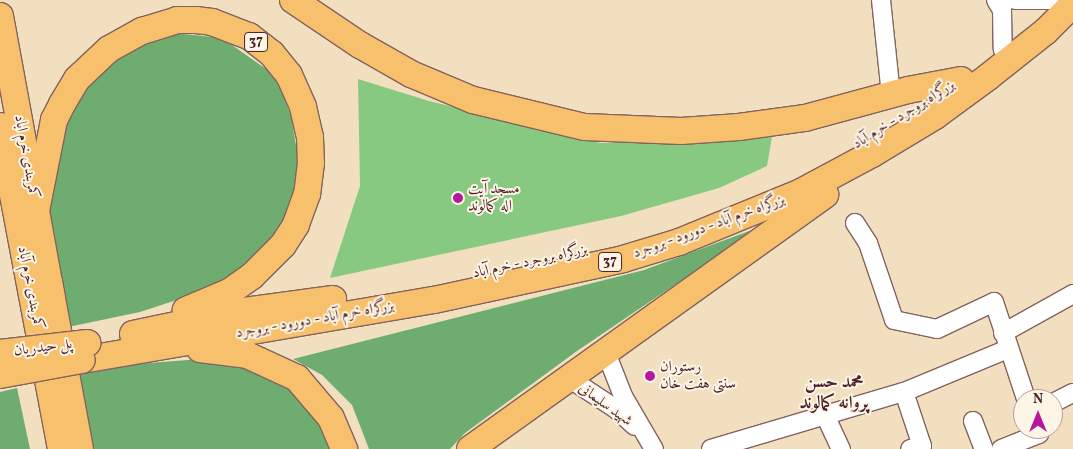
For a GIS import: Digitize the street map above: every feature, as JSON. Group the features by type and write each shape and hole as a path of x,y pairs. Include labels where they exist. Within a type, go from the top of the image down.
{"highway":[{"path":"292,0 360,46 411,74 473,100 585,127 681,130 739,127 804,118 891,95 961,80"},
{"name":"بزرگراه بروجرد - خرم آباد","path":"93,350 237,312 329,300 546,260 678,227 801,175 870,137 961,80 1003,49 1062,0"},
{"name":"بزرگراه خرم آباد - دورود - بروجرد","path":"93,350 434,300 623,259 679,242 802,192 935,116 1046,31 1073,4"},
{"name":"کمربندی خرم اباد","path":"0,16 45,260"},
{"name":"37","path":"42,302 45,260 36,211 54,120 77,79 109,49 142,31 177,20 212,22 249,36 272,54 289,75 303,107 310,137 311,163 307,194 296,225 269,262 229,292 93,350"},
{"name":"37","path":"470,449 566,377 935,116"},
{"name":"کمربندی خرم آباد","path":"0,126 42,302 80,449"},
{"name":"37","path":"0,229 42,302"},
{"name":"کمربندی خرم آباد","path":"42,302 61,449"},
{"path":"93,350 223,350 271,364 297,378 313,394 331,418 344,449"},
{"name":"پل حیدریان","path":"0,353 93,350"},
{"name":"پل حیدریان","path":"0,375 93,350"}],"street":[{"path":"881,0 891,95"},
{"path":"996,0 1002,10 1003,49"},
{"path":"1016,0 1052,0"},
{"path":"855,223 868,243 894,320 937,329 994,302 1005,341 1022,389"},
{"path":"712,449 904,392 1005,341 1073,294"},
{"name":"شهید سلیمانی","path":"606,350 643,433 654,449"},
{"name":"شهید سلیمانی","path":"566,377 616,409 643,433"},
{"path":"904,392 922,446 910,449"},
{"path":"825,415 841,449"},
{"path":"973,421 984,449"},
{"path":"1001,449 1023,439"}],"green space":[{"path":"165,32 222,38 276,76 291,116 300,169 287,217 273,239 246,265 204,291 140,312 68,327 45,188 58,124 88,75"},
{"path":"358,79 429,101 600,143 772,137 767,166 719,188 621,216 330,278 360,186"},
{"path":"760,227 577,351 465,433 450,449 369,449 352,405 322,375 293,359 644,270"},
{"path":"201,359 267,371 305,399 335,449 84,449 70,375 110,366"},
{"path":"17,388 30,449 0,449 0,392"}],"place":[{"name":"مسجد آیت اله کمالوند","path":"458,198"},
{"name":"رستوران سنتی هفت خان","path":"650,376"}],"district":[{"name":"محمد حسن پروانه کمالوند","path":"834,394"}]}
